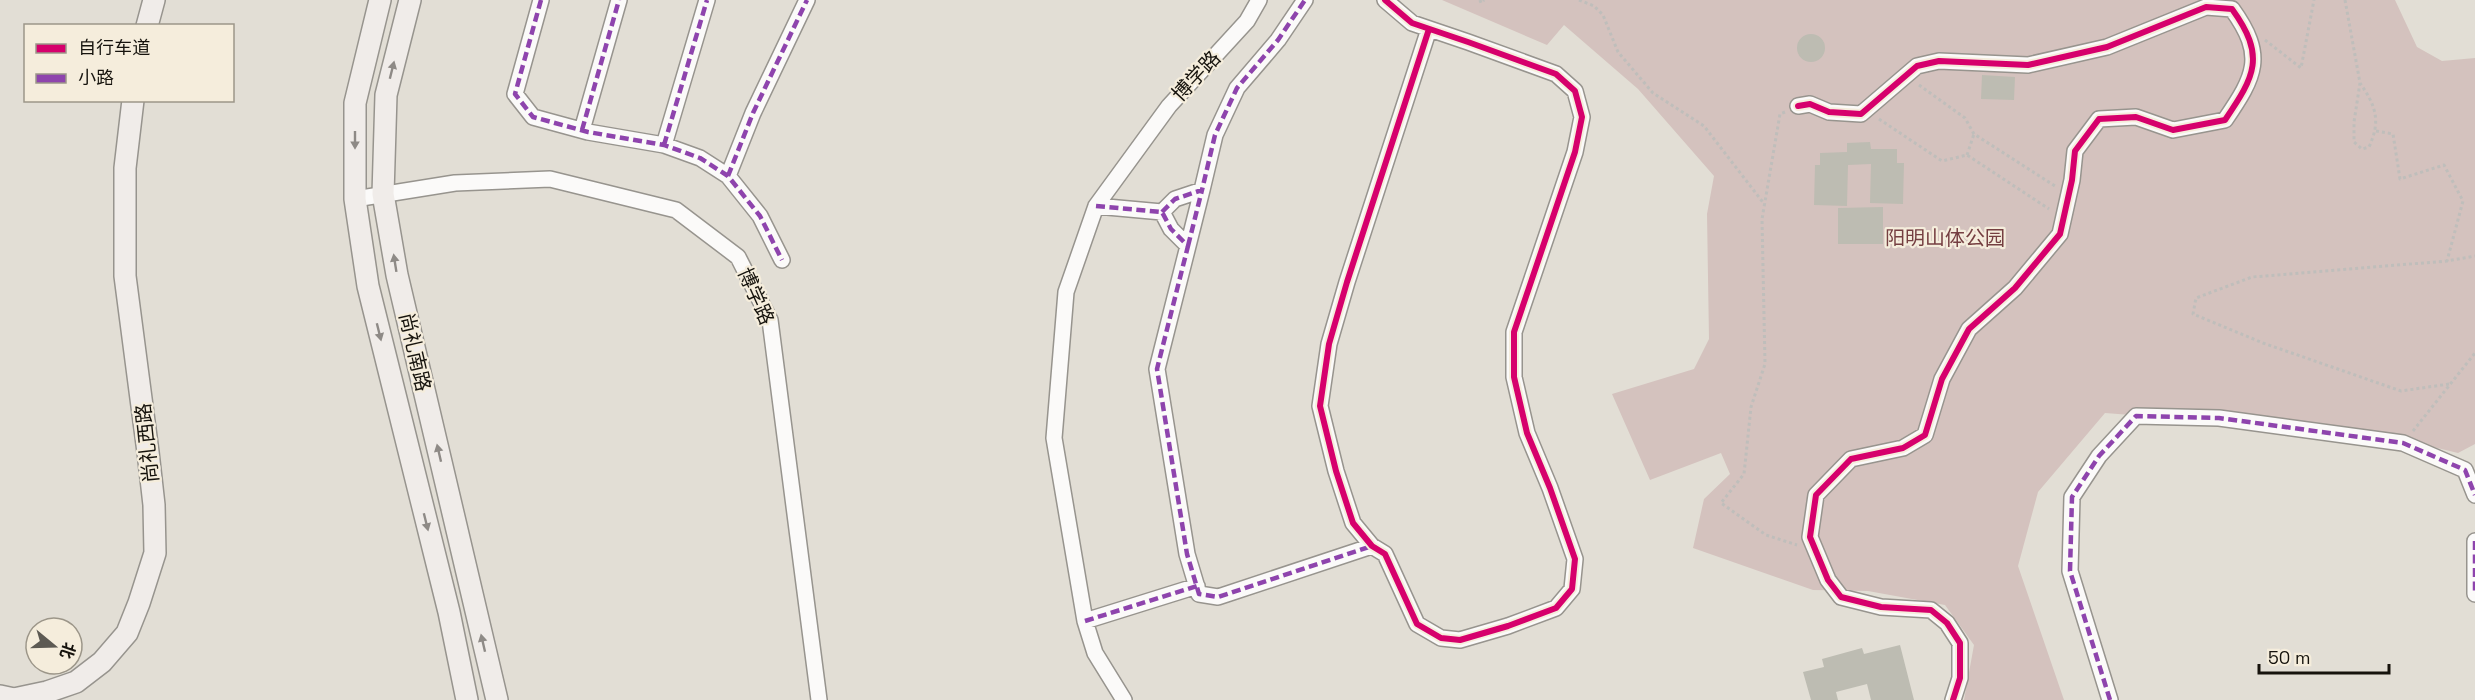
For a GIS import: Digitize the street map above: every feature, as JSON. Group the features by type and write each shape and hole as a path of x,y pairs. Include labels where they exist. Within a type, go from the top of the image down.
{"main road":[{"path":"148,24 154,0"},
{"name":"尚礼南路","path":"380,0 355,103 355,199 368,286 449,612 467,700"},
{"name":"尚礼南路","path":"410,0 386,95 383,194 397,274 496,700"},
{"name":"尚礼西路","path":"0,696 14,699 47,692 76,682 102,662 127,633 140,603 155,553 154,505 138,364 125,276 125,168 133,102"}],"street":[{"path":"541,0 515,94 532,117 582,130 664,145 700,158 728,176 760,216 782,260"},
{"path":"582,130 619,0"},
{"path":"664,145 706,0"},
{"path":"728,176 753,113 807,0"},
{"name":"博学路","path":"1124,700 1095,653 1085,621 1054,438 1066,292 1096,206 1169,106 1247,21 1259,0"},
{"path":"1305,0 1278,40 1237,88 1215,135 1157,369 1187,554 1199,594 1218,597 1372,546"},
{"path":"1385,0 1412,23 1429,28 1556,74 1575,91 1582,117 1575,152 1514,332 1514,377 1527,433 1550,488 1575,559 1572,589 1556,608 1508,626 1460,640 1441,638 1418,624 1385,554 1372,546 1353,523 1336,471 1320,406 1329,344 1429,28"},
{"path":"1798,106 1810,104 1829,112 1862,114 1917,66 1939,61 2028,66 2107,47 2206,7 2232,9 2245,27 2255,56 2248,87 2225,120 2173,130 2136,117 2099,119 2075,151 2069,195 2060,234 2015,288 1969,329 1942,379 1924,435 1903,448 1851,459 1816,495 1810,537 1828,580 1841,597 1881,606 1931,610 1947,623 1960,643 1960,678 1953,700"},
{"name":"博学路","path":"355,199 455,183 550,179 676,210 738,257 771,320 819,700"},
{"path":"1096,206 1161,212 1176,199 1202,190"},
{"path":"1161,212 1171,229 1188,246"},
{"path":"2110,700 2070,571 2072,497 2099,456 2136,416 2219,418 2403,443 2465,470 2475,495"},
{"path":"2475,541 2475,594"},
{"path":"1085,621 1197,586"}],"path":[{"path":"1579,0 1594,6 1603,15 1618,52 1653,93 1704,126 1765,205"},
{"path":"2249,38 2265,39 2301,68 2314,0"},
{"path":"2345,0 2360,82 2354,122 2354,142 2362,149 2369,147 2376,131 2376,110 2360,82"},
{"path":"1905,76 1965,118 1974,134 2069,195"},
{"path":"1798,106 1780,114 1762,219 1765,364 1751,407 1744,474 1721,502 1766,535 1816,550"},
{"path":"1867,109 1942,161 1967,155 2064,218"},
{"path":"2376,131 2393,134 2400,179 2444,165 2463,201 2447,261"},
{"path":"1967,155 1974,134"},
{"path":"2449,384 2401,391 2262,343 2193,314 2196,298 2252,277 2447,261 2475,256"},
{"path":"2403,443 2475,353"}],"green space":[{"name":"阳明山体公园","path":"1442,0 2395,0 2417,47 2442,61 2475,58 2475,444 2458,453 2380,434 2105,413 2038,492 2018,566 2064,700 1964,700 1974,645 1945,605 1868,591 1813,590 1693,548 1704,499 1730,474 1721,453 1650,480 1612,394 1694,369 1709,339 1707,214 1714,176 1638,89 1564,25 1547,45"}],"building":[{"path":"1811,34 1821,38 1825,48 1821,58 1811,62 1801,58 1797,48 1801,38"},
{"path":"1982,75 2015,77 2014,100 1981,99"},
{"path":"1870,142 1871,149 1897,149 1897,163 1904,163 1903,204 1870,203 1871,164 1848,165 1847,206 1814,205 1815,165 1820,165 1820,153 1847,152 1847,143"},
{"path":"1883,207 1883,244 1838,244 1838,208"},
{"path":"1900,645 1914,700 1871,700 1867,684 1836,692 1838,700 1811,700 1803,672 1824,667 1822,659 1862,648 1864,654"}],"marked path":[{"path":"541,0 515,94 533,117 588,132 664,145 700,158 728,176 760,216 782,260"},
{"path":"582,130 619,0"},
{"path":"664,145 707,0"},
{"path":"728,176 753,113 807,0"},
{"path":"1162,212 1175,199 1202,190 1215,135 1237,88 1278,40 1305,0"},
{"path":"1188,246 1202,190"},
{"path":"1096,206 1162,212 1171,229 1188,246 1157,369 1187,554 1199,594 1218,597 1372,546"},
{"path":"2110,700 2070,571 2072,497 2099,456 2136,416 2219,418 2403,443 2465,470 2475,495"},
{"path":"2475,541 2475,594"},
{"path":"1085,621 1197,586"}],"cycle path":[{"path":"1385,0 1412,23 1468,42 1556,74 1575,91 1582,117 1575,152 1514,332 1514,377 1527,433 1550,488 1575,559 1572,589 1556,608 1508,626 1460,640 1441,638 1417,624 1385,554 1372,546 1353,523 1336,471 1320,406 1329,344 1429,29"},
{"path":"1798,106 1810,104 1829,112 1861,114 1917,66 1939,61 2028,65 2107,47 2206,7 2232,9 2243,25 2253,53 2252,66 2244,91 2225,120 2173,130 2136,117 2099,119 2075,151 2072,180 2060,234 2015,288 1969,329 1942,379 1925,435 1903,448 1851,459 1816,495 1810,537 1828,580 1841,597 1881,607 1931,610 1947,623 1960,643 1960,678 1953,700"}]}
